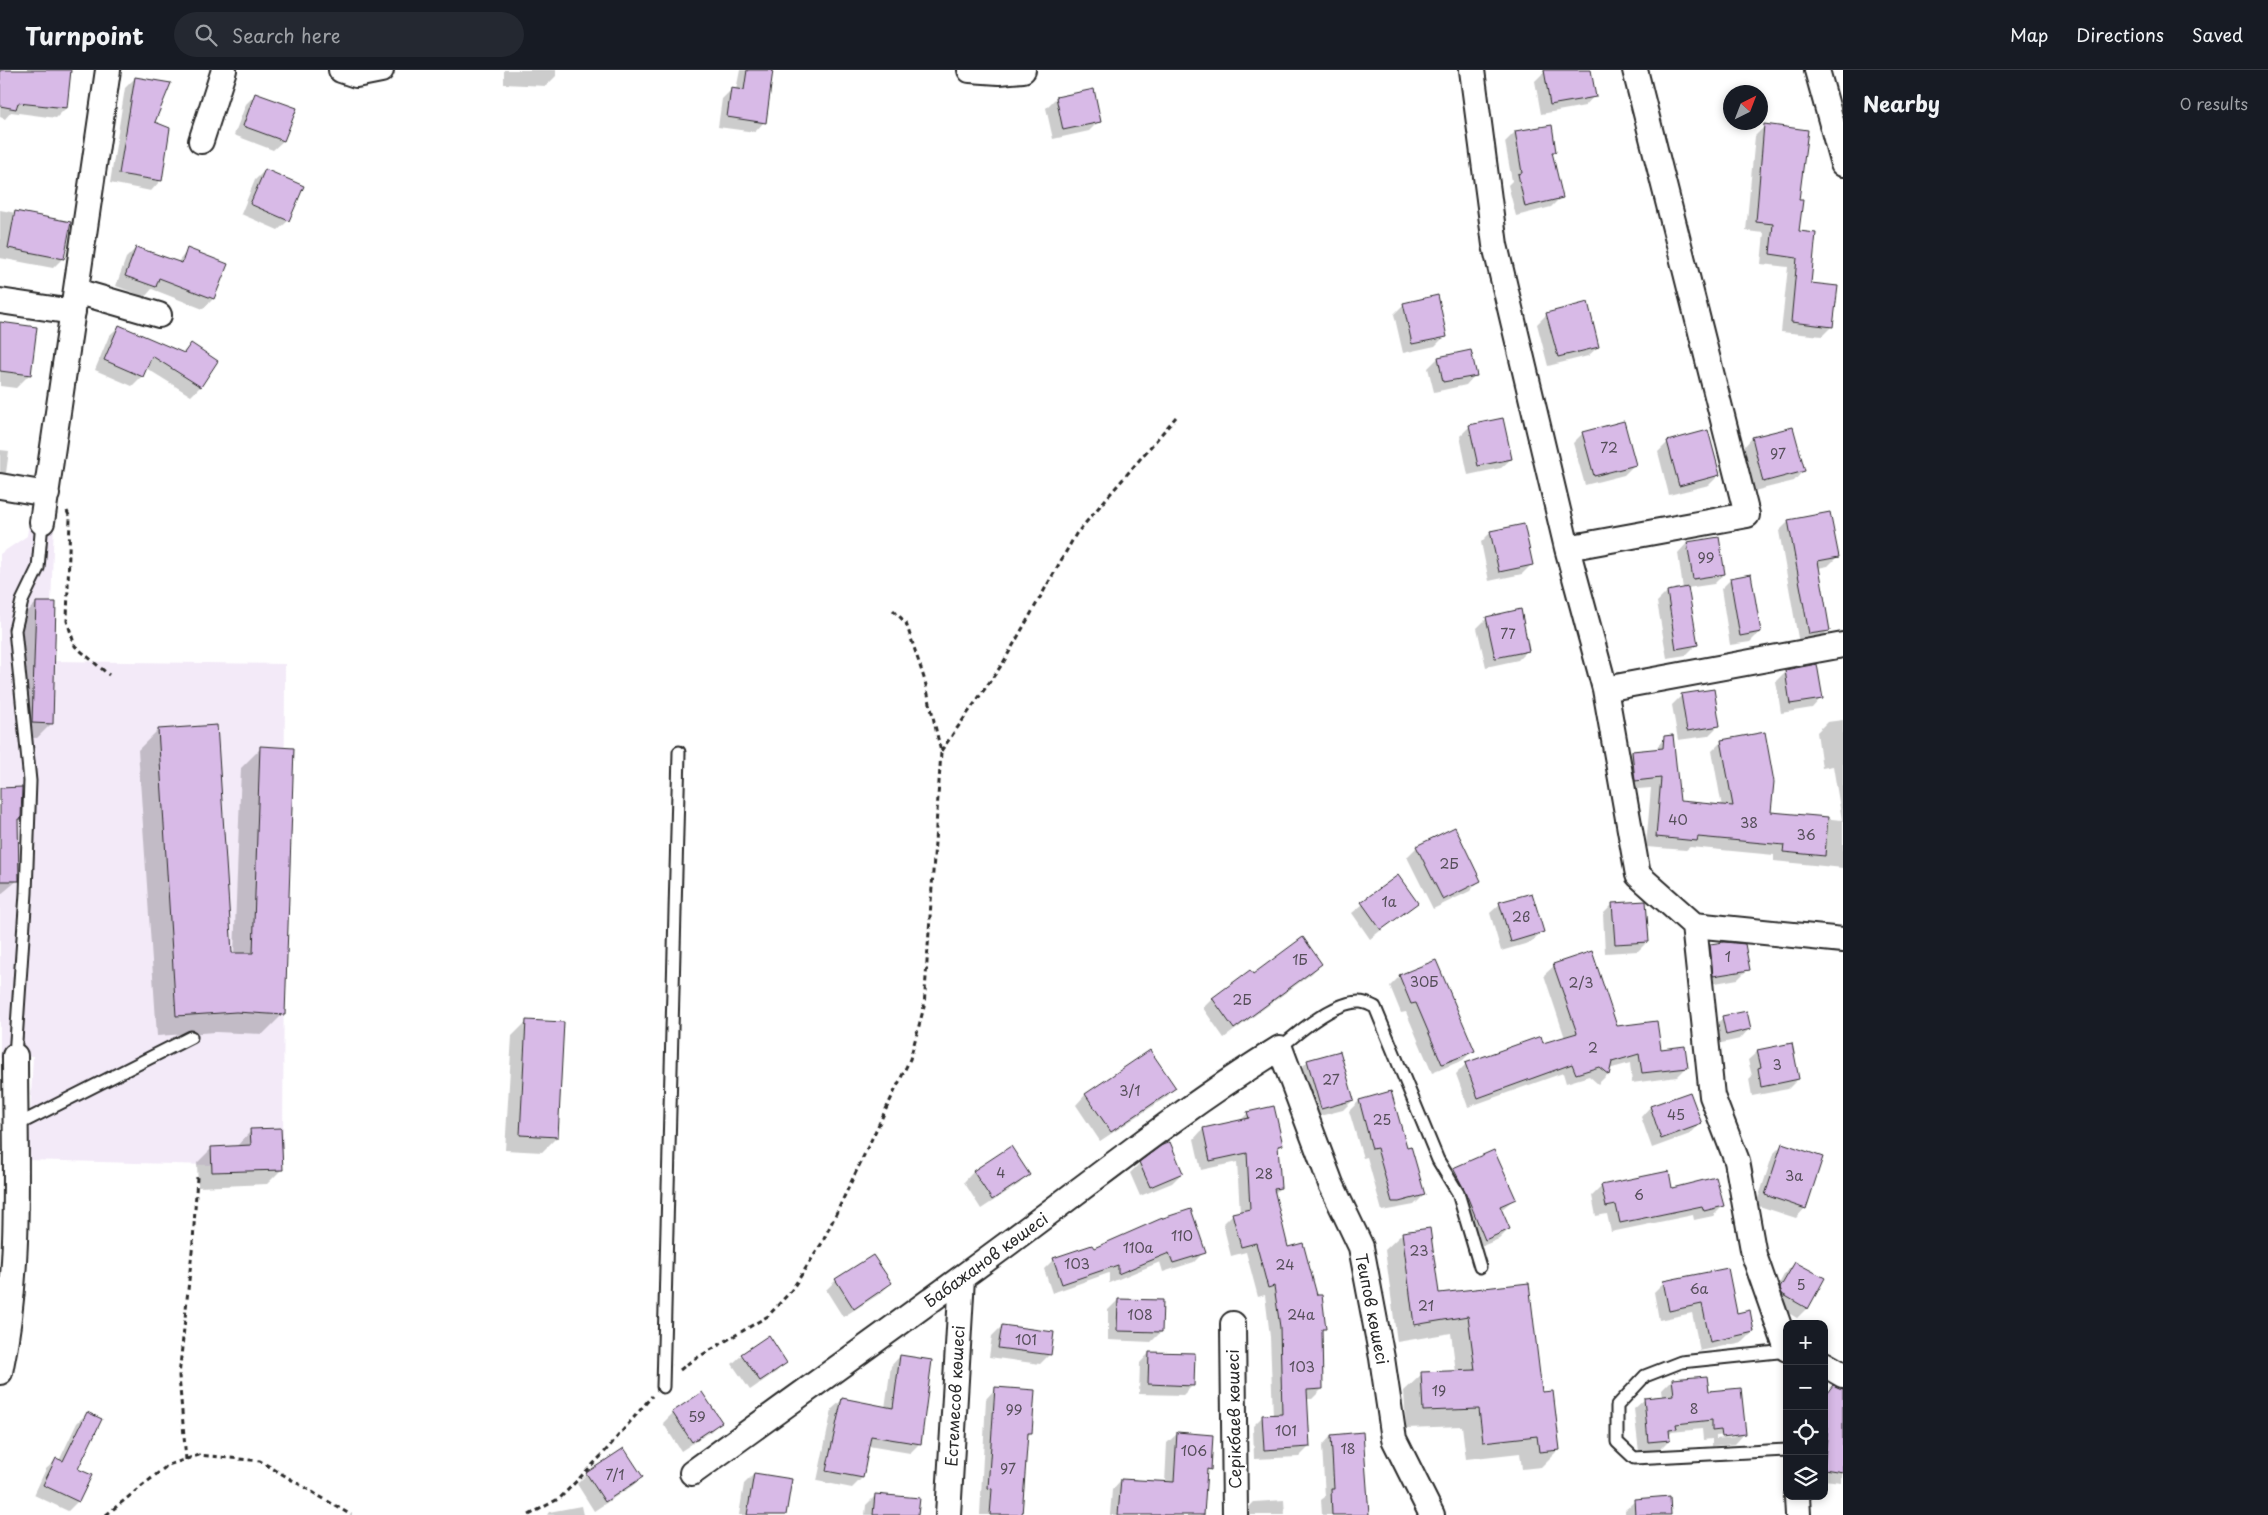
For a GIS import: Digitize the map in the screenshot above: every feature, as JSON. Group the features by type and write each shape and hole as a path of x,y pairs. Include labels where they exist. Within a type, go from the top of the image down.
{"street":[{"path":"42,522 108,70"},
{"path":"201,141 224,70"},
{"path":"342,70 356,75 381,70"},
{"path":"970,70 998,72 1023,70"},
{"path":"1472,70 1495,245 1567,548 1606,689 1638,875 1694,925 1843,940"},
{"path":"1567,548 1747,515 1635,70"},
{"path":"1817,70 1843,164"},
{"path":"0,300 74,302 159,315"},
{"path":"0,486 47,494"},
{"path":"1606,689 1843,645"},
{"path":"1694,925 1712,1096 1738,1161 1754,1255 1783,1338"},
{"name":"Бабажанов көшесі","path":"692,1473 962,1278 1137,1148 1251,1066 1280,1048"},
{"name":"Теипов көшесі","path":"1280,1048 1331,1184 1361,1247 1382,1358 1394,1439 1432,1515"},
{"path":"0,1372 8,1333 15,1265 15,1056"},
{"name":"Естемесов көшесі","path":"948,1515 962,1278"},
{"name":"Серікбаев көшесі","path":"1233,1324 1235,1515"},
{"path":"1826,1365 1843,1376"},
{"path":"1797,1500 1798,1515"}],"lane":[{"path":"15,1056 26,893 30,781 15,630 22,601 38,568 42,522"},
{"path":"663,1387 679,752"},
{"path":"1280,1048 1302,1029 1345,1005 1361,1002 1375,1007 1438,1160 1458,1193 1480,1267"},
{"path":"15,1126 191,1037"},
{"path":"1783,1350 1681,1362 1645,1376 1617,1406 1617,1442 1634,1458 1783,1450"}],"path":[{"path":"941,752 1003,663 1076,534 1176,417"},
{"path":"47,494 63,502 70,518 66,621 75,646 109,675"},
{"path":"529,1515 560,1498 602,1456 649,1399 690,1362 768,1316 791,1291 822,1243 910,1059 924,1007 941,752 925,680 906,623 891,608"},
{"path":"186,1460 178,1376 193,1242 197,1177"},
{"path":"106,1515 168,1466 199,1455 260,1461 351,1515"}],"shaded area":[{"path":"29,522 54,523 49,661 285,664 283,1167 28,1160 33,1056 0,1058 0,554 27,536"}],"building":[{"path":"0,70 71,70 67,108 18,103 16,109 0,106"},
{"path":"747,70 773,70 766,123 727,117 731,88 744,90"},
{"path":"1544,70 1591,70 1596,97 1550,105"},
{"path":"135,77 171,83 155,122 170,128 162,181 119,174"},
{"path":"1094,89 1101,122 1063,130 1056,97"},
{"path":"255,93 297,108 284,141 243,126"},
{"path":"1552,125 1556,152 1552,152 1563,198 1525,207 1518,174 1522,173 1515,131"},
{"path":"1768,125 1808,130 1799,200 1803,200 1799,231 1816,233 1811,283 1838,286 1833,327 1791,322 1797,258 1770,254 1773,224 1756,222 1764,130 1768,130"},
{"path":"265,169 304,186 289,221 250,204"},
{"path":"15,211 71,222 64,259 8,248"},
{"path":"136,247 182,263 187,248 228,264 214,299 159,278 156,287 125,276"},
{"path":"1438,295 1447,337 1412,344 1403,303"},
{"path":"1588,302 1599,347 1558,357 1546,313"},
{"path":"0,322 37,327 31,375 0,371"},
{"path":"119,325 184,353 191,343 218,361 201,387 152,356 143,377 104,360"},
{"path":"1471,350 1477,376 1443,382 1438,357"},
{"path":"1503,418 1512,459 1478,466 1469,425"},
{"path":"1624,421 1636,465 1594,476 1582,432"},
{"path":"1793,427 1805,471 1763,482 1752,437"},
{"path":"1708,430 1720,475 1679,486 1667,441"},
{"path":"1830,512 1839,557 1818,561 1830,631 1809,634 1788,520"},
{"path":"1524,524 1533,565 1499,572 1490,531"},
{"path":"1719,537 1725,574 1693,579 1687,542"},
{"path":"1751,574 1761,632 1740,636 1730,578"},
{"path":"1688,587 1698,645 1676,649 1667,591"},
{"path":"36,602 56,602 53,724 32,723"},
{"path":"1521,609 1529,651 1495,658 1486,617"},
{"path":"1817,664 1823,699 1790,704 1785,670"},
{"path":"1714,689 1720,726 1687,731 1681,694"},
{"path":"217,725 232,953 253,953 260,746 294,748 285,1015 236,1012 176,1016 158,729"},
{"path":"1765,732 1774,782 1771,812 1828,817 1825,856 1783,852 1784,845 1698,837 1697,841 1656,837 1661,778 1635,781 1632,751 1663,748 1664,736 1673,735 1680,801 1733,806 1721,740"},
{"path":"22,787 21,819 18,819 19,881 0,881 0,788"},
{"path":"1455,827 1481,881 1443,900 1416,846"},
{"path":"1398,875 1418,903 1381,930 1361,902"},
{"path":"1532,893 1544,932 1511,942 1499,902"},
{"path":"1646,901 1649,942 1615,944 1612,903"},
{"path":"1303,937 1322,964 1234,1029 1212,998 1250,970 1253,974"},
{"path":"1724,942 1745,944 1750,970 1713,976 1710,944"},
{"path":"1592,951 1617,1026 1657,1021 1661,1049 1685,1046 1688,1068 1642,1073 1639,1054 1612,1062 1609,1075 1599,1067 1576,1074 1572,1064 1478,1098 1465,1063 1541,1036 1543,1043 1577,1033 1553,964"},
{"path":"1436,960 1475,1051 1442,1064 1416,1003 1411,1004 1399,975"},
{"path":"1747,1011 1751,1029 1726,1035 1722,1016"},
{"path":"526,1020 564,1022 558,1137 520,1135"},
{"path":"1792,1043 1799,1079 1761,1087 1758,1068 1761,1067 1757,1050"},
{"path":"1150,1050 1176,1088 1111,1132 1085,1094"},
{"path":"1340,1051 1354,1100 1321,1109 1307,1060"},
{"path":"1391,1091 1407,1147 1411,1146 1425,1195 1399,1202 1392,1202 1377,1148 1372,1149 1359,1100"},
{"path":"1690,1092 1702,1124 1661,1139 1650,1106"},
{"path":"1274,1106 1283,1145 1278,1146 1281,1188 1274,1189 1288,1247 1303,1243 1317,1295 1322,1295 1326,1329 1322,1329 1323,1389 1307,1390 1310,1447 1264,1450 1262,1415 1282,1414 1280,1327 1274,1286 1268,1288 1256,1243 1241,1247 1232,1213 1250,1209 1247,1153 1210,1161 1203,1128 1249,1118 1247,1112"},
{"path":"281,1128 283,1170 212,1172 211,1147 251,1145 250,1129"},
{"path":"1170,1142 1183,1173 1150,1187 1139,1162 1160,1146"},
{"path":"1782,1143 1823,1157 1806,1209 1765,1195"},
{"path":"1011,1146 1030,1175 992,1200 973,1171"},
{"path":"1494,1150 1516,1199 1500,1206 1510,1229 1485,1240 1465,1191 1453,1168"},
{"path":"1669,1171 1672,1188 1716,1177 1724,1206 1704,1211 1702,1206 1620,1223 1616,1205 1606,1207 1601,1185"},
{"path":"1191,1209 1206,1253 1173,1263 1169,1253 1118,1274 1118,1265 1062,1284 1053,1258 1092,1245 1094,1248 1160,1219"},
{"path":"1430,1228 1439,1293 1529,1283 1542,1392 1553,1391 1560,1450 1539,1452 1537,1436 1483,1442 1479,1409 1423,1411 1421,1372 1475,1370 1468,1316 1414,1325 1402,1232"},
{"path":"873,1255 892,1283 854,1309 835,1279"},
{"path":"1795,1262 1825,1278 1808,1309 1782,1294 1780,1288"},
{"path":"1728,1268 1737,1313 1750,1310 1754,1332 1710,1342 1702,1304 1669,1311 1663,1281"},
{"path":"1118,1299 1163,1300 1162,1332 1117,1331"},
{"path":"1002,1325 1054,1332 1051,1355 998,1348"},
{"path":"769,1335 787,1363 760,1381 741,1354"},
{"path":"1149,1352 1195,1353 1194,1386 1148,1384"},
{"path":"900,1355 932,1360 921,1444 871,1436 863,1478 826,1471 842,1398 893,1408"},
{"path":"1707,1376 1709,1391 1741,1388 1746,1434 1722,1437 1721,1430 1712,1431 1712,1420 1676,1424 1677,1429 1669,1430 1670,1440 1648,1442 1644,1398 1674,1395 1672,1379"},
{"path":"1833,1385 1843,1389 1843,1472 1828,1470 1828,1392"},
{"path":"995,1387 1035,1390 1032,1433 1028,1433 1022,1515 990,1515 992,1489 988,1488"},
{"path":"702,1392 722,1422 692,1442 672,1412"},
{"path":"87,1412 102,1419 78,1469 92,1475 79,1502 43,1485 56,1458 63,1461"},
{"path":"1177,1432 1213,1435 1211,1470 1207,1469 1204,1515 1118,1515 1121,1479 1174,1482"},
{"path":"1363,1432 1369,1515 1332,1515 1331,1489 1334,1489 1331,1435"},
{"path":"624,1448 643,1477 605,1502 586,1473"},
{"path":"754,1473 792,1479 786,1515 747,1515"},
{"path":"875,1494 920,1498 918,1515 873,1515"},
{"path":"1670,1496 1671,1515 1635,1515 1634,1499"}]}
